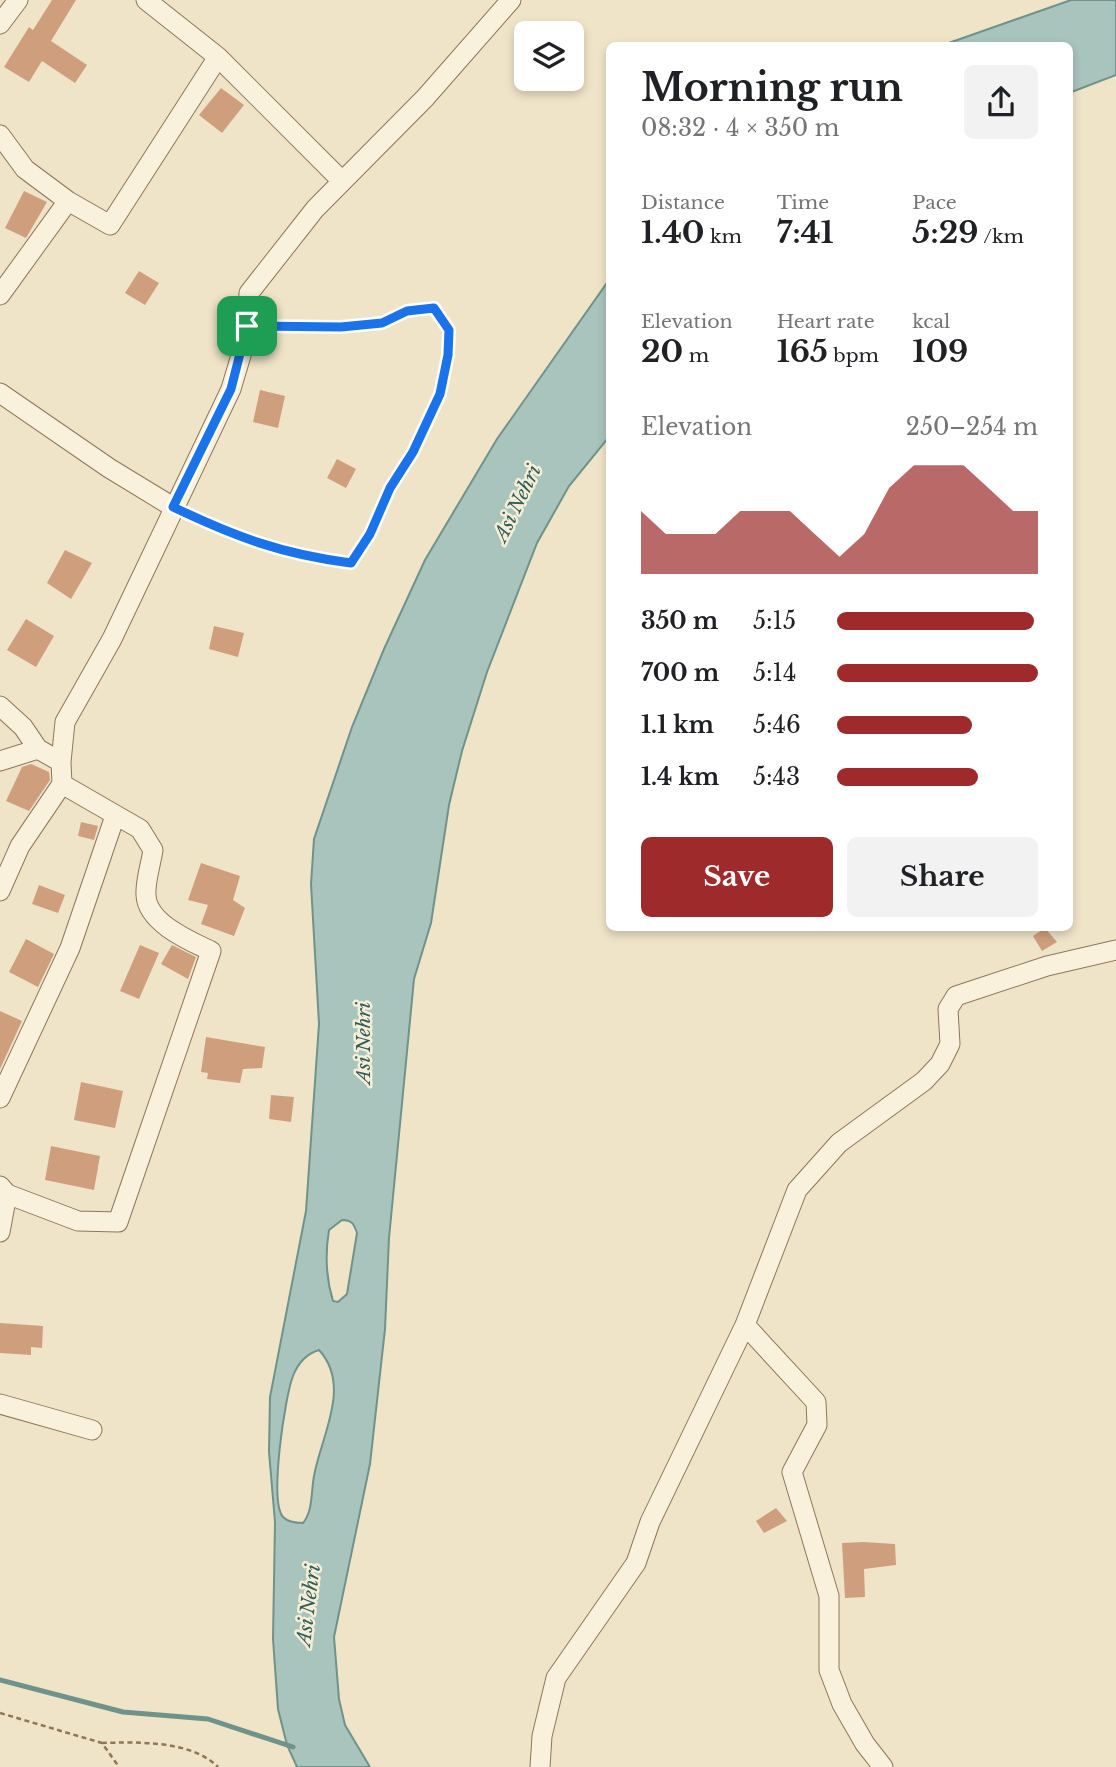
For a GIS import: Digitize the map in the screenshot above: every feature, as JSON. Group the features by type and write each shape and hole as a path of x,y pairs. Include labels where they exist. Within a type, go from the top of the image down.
{"street":[{"path":"0,24 18,0"},
{"path":"146,0 218,57 342,181"},
{"path":"0,891 20,846 62,784 65,722 112,639 231,389 247,326 249,293 283,247 342,181 425,98 511,0"},
{"path":"0,135 25,169 68,201 110,225 218,57"},
{"path":"0,295 68,201"},
{"path":"0,393 109,468 173,507"},
{"path":"0,706 23,727 38,749 61,762"},
{"path":"0,761 38,749"},
{"path":"0,1232 3,1190 78,1221 118,1222 211,951 185,938 151,912 146,895 153,850 140,829 62,784"},
{"path":"0,1098 70,948 115,816"},
{"path":"540,1767 542,1735 556,1678 636,1563 650,1522 744,1325 797,1190 839,1143 923,1081 940,1064 950,1044 948,1009 956,996 1047,966 1116,950"},
{"path":"744,1325 816,1402 817,1425 792,1472 829,1596 829,1670 842,1704 864,1744 883,1767"},
{"path":"0,1404 92,1430"}],"path":[{"path":"173,507 273,549 351,563 370,534 390,488 418,442 440,394 448,355 449,330 434,308 407,311 382,323 341,327 247,326"},
{"path":"0,1713 102,1743 141,1742 185,1750 218,1767"},
{"path":"102,1743 119,1767"}],"water":[{"path":"1071,0 1116,0 1116,75 1073,91 1073,42 952,42"},
{"name":"Asi Nehri","path":"606,284 606,441 569,486 537,543 487,672 462,751 449,805 431,923 414,979 389,1238 385,1329 370,1464 334,1637 339,1699 345,1725 370,1767 297,1767 287,1745 278,1709 273,1639 275,1522 269,1452 270,1397 306,1211 319,1024 311,884 314,839 352,727 425,560 497,439","holes":["342,1220 348,1221 357,1233 347,1294 338,1302 333,1301 329,1284 329,1230","319,1350 329,1364 333,1379 332,1412 314,1476 309,1513 303,1523 295,1522 283,1517 278,1491 283,1425 290,1387 300,1363 314,1352"]}],"building":[{"path":"52,0 76,0 51,41 87,65 75,83 42,61 29,82 4,67 29,27 33,30"},
{"path":"221,88 244,105 222,133 199,115"},
{"path":"24,191 47,202 26,238 5,228"},
{"path":"139,271 159,283 145,305 125,293"},
{"path":"260,390 285,396 278,428 253,422"},
{"path":"337,459 356,469 346,488 327,478"},
{"path":"65,550 92,563 71,599 47,583"},
{"path":"26,619 54,636 36,667 7,650"},
{"path":"214,626 244,633 238,657 209,649"},
{"path":"31,764 49,772 50,780 29,811 6,801 22,767"},
{"path":"81,822 98,826 94,840 78,836"},
{"path":"201,863 240,876 233,900 245,908 234,936 201,924 208,905 188,900"},
{"path":"39,885 65,895 58,913 32,904"},
{"path":"1040,931 1048,931 1057,942 1042,951 1033,936"},
{"path":"26,939 54,954 38,987 9,972"},
{"path":"140,945 159,953 139,999 120,991"},
{"path":"172,945 196,957 188,979 161,964"},
{"path":"0,1011 22,1021 0,1069"},
{"path":"206,1037 265,1047 262,1068 243,1069 240,1083 207,1079 208,1073 201,1072"},
{"path":"81,1082 123,1091 115,1128 74,1120"},
{"path":"271,1095 294,1097 291,1122 269,1119"},
{"path":"51,1146 100,1156 94,1190 45,1180"},
{"path":"0,1323 43,1326 42,1348 31,1347 31,1355 0,1353"},
{"path":"776,1508 787,1521 764,1533 756,1521"},
{"path":"842,1543 895,1544 896,1565 864,1569 865,1597 845,1598"}],"waterway":[{"path":"0,1680 123,1712 208,1719 293,1747"}],"route":[{"path":"434,308 449,330 448,355 440,394 413,452 390,488 370,534 351,563 273,549 173,507 231,389 247,335 247,326 341,327 382,323 407,311 434,308"}]}
